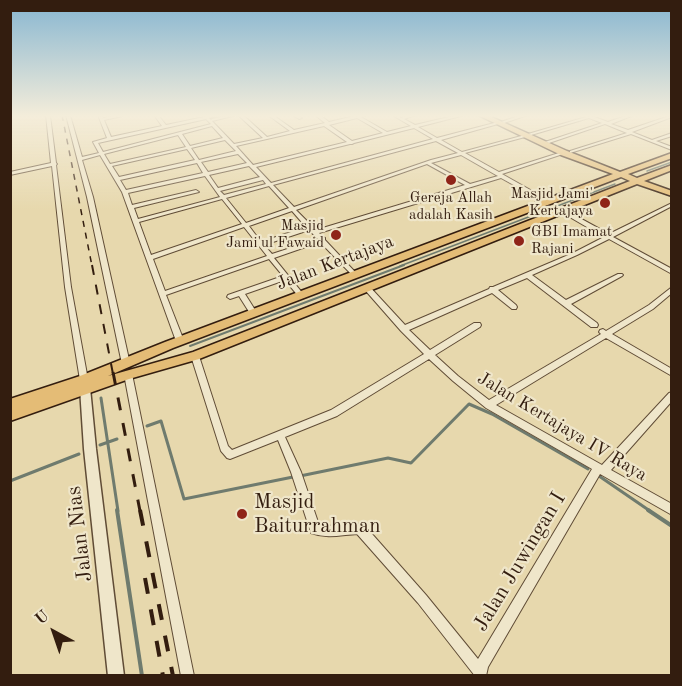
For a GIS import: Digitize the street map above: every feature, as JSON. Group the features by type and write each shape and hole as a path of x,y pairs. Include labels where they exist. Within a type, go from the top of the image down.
{"main road":[{"path":"556,147 672,194"},
{"path":"558,147 568,152"},
{"name":"Jalan Kertajaya","path":"10,415 127,369 175,343 672,155"},
{"name":"Jalan Kertajaya","path":"127,369 195,358 672,167"},
{"path":"640,180 672,188"},
{"path":"516,215 529,223"},
{"path":"175,343 165,355 169,360 176,362"},
{"name":"Jalan Kertajaya","path":"10,405 85,384"}],"street":[{"name":"Jalan Nias","path":"53,147 68,286 85,384 90,449 116,675"},
{"path":"76,147 127,369 188,675"},
{"path":"98,147 118,179 131,207 162,294 175,343"},
{"path":"79,159 128,147"},
{"path":"189,147 223,198 301,295"},
{"path":"110,165 189,147"},
{"path":"233,147 272,185 355,275"},
{"path":"125,192 334,147"},
{"path":"135,221 408,147"},
{"path":"452,147 548,202"},
{"path":"149,258 480,147"},
{"path":"260,244 470,186 584,147"},
{"path":"118,179 238,152"},
{"path":"428,163 470,186"},
{"path":"10,174 55,164"},
{"path":"217,190 264,178"},
{"path":"131,207 196,192"},
{"path":"404,329 575,254 672,204"},
{"path":"563,211 672,272"},
{"path":"162,294 323,239"},
{"path":"527,275 594,325"},
{"path":"564,302 570,302 620,275"},
{"path":"230,297 287,277"},
{"name":"Jalan Kertajaya IV Raya","path":"367,288 427,355 466,389 489,405 671,510"},
{"path":"492,289 514,307"},
{"path":"489,405 604,332 651,307 672,289"},
{"path":"241,293 253,313"},
{"path":"195,358 226,454 236,454 334,413 477,325"},
{"path":"604,332 672,374"},
{"name":"Jalan Juwingan I","path":"481,673 484,661 600,470 672,395"},
{"path":"280,435 296,472 313,526 318,531 346,531 356,528 361,530 422,599 481,673"}],"waterway":[{"path":"647,171 672,162"},
{"path":"400,266 615,184"},
{"path":"190,346 404,265"},
{"path":"101,398 108,442"},
{"path":"300,476 388,458 411,463 469,404 492,414 588,469"},
{"path":"147,426 161,421 184,499 293,477"},
{"path":"108,442 117,439"},
{"path":"100,445 108,442"},
{"path":"108,442 118,511"},
{"path":"10,481 79,454"},
{"path":"599,476 650,511"},
{"path":"117,510 142,676"},
{"path":"648,510 672,526"}],"railway":[{"path":"68,147 92,266"},
{"path":"92,265 113,374"},
{"path":"113,372 140,511"},
{"path":"140,510 173,676"},
{"path":"145,578 163,676"}],"place":[{"name":"Gereja Allah adalah Kasih","path":"451,180"},
{"name":"Masjid Jami' Kertajaya","path":"605,203"},
{"name":"Masjid Jami'ul Fawaid","path":"336,235"},
{"name":"GBI Imamat Rajani","path":"519,241"},
{"name":"Masjid Baiturrahman","path":"242,514"}]}
